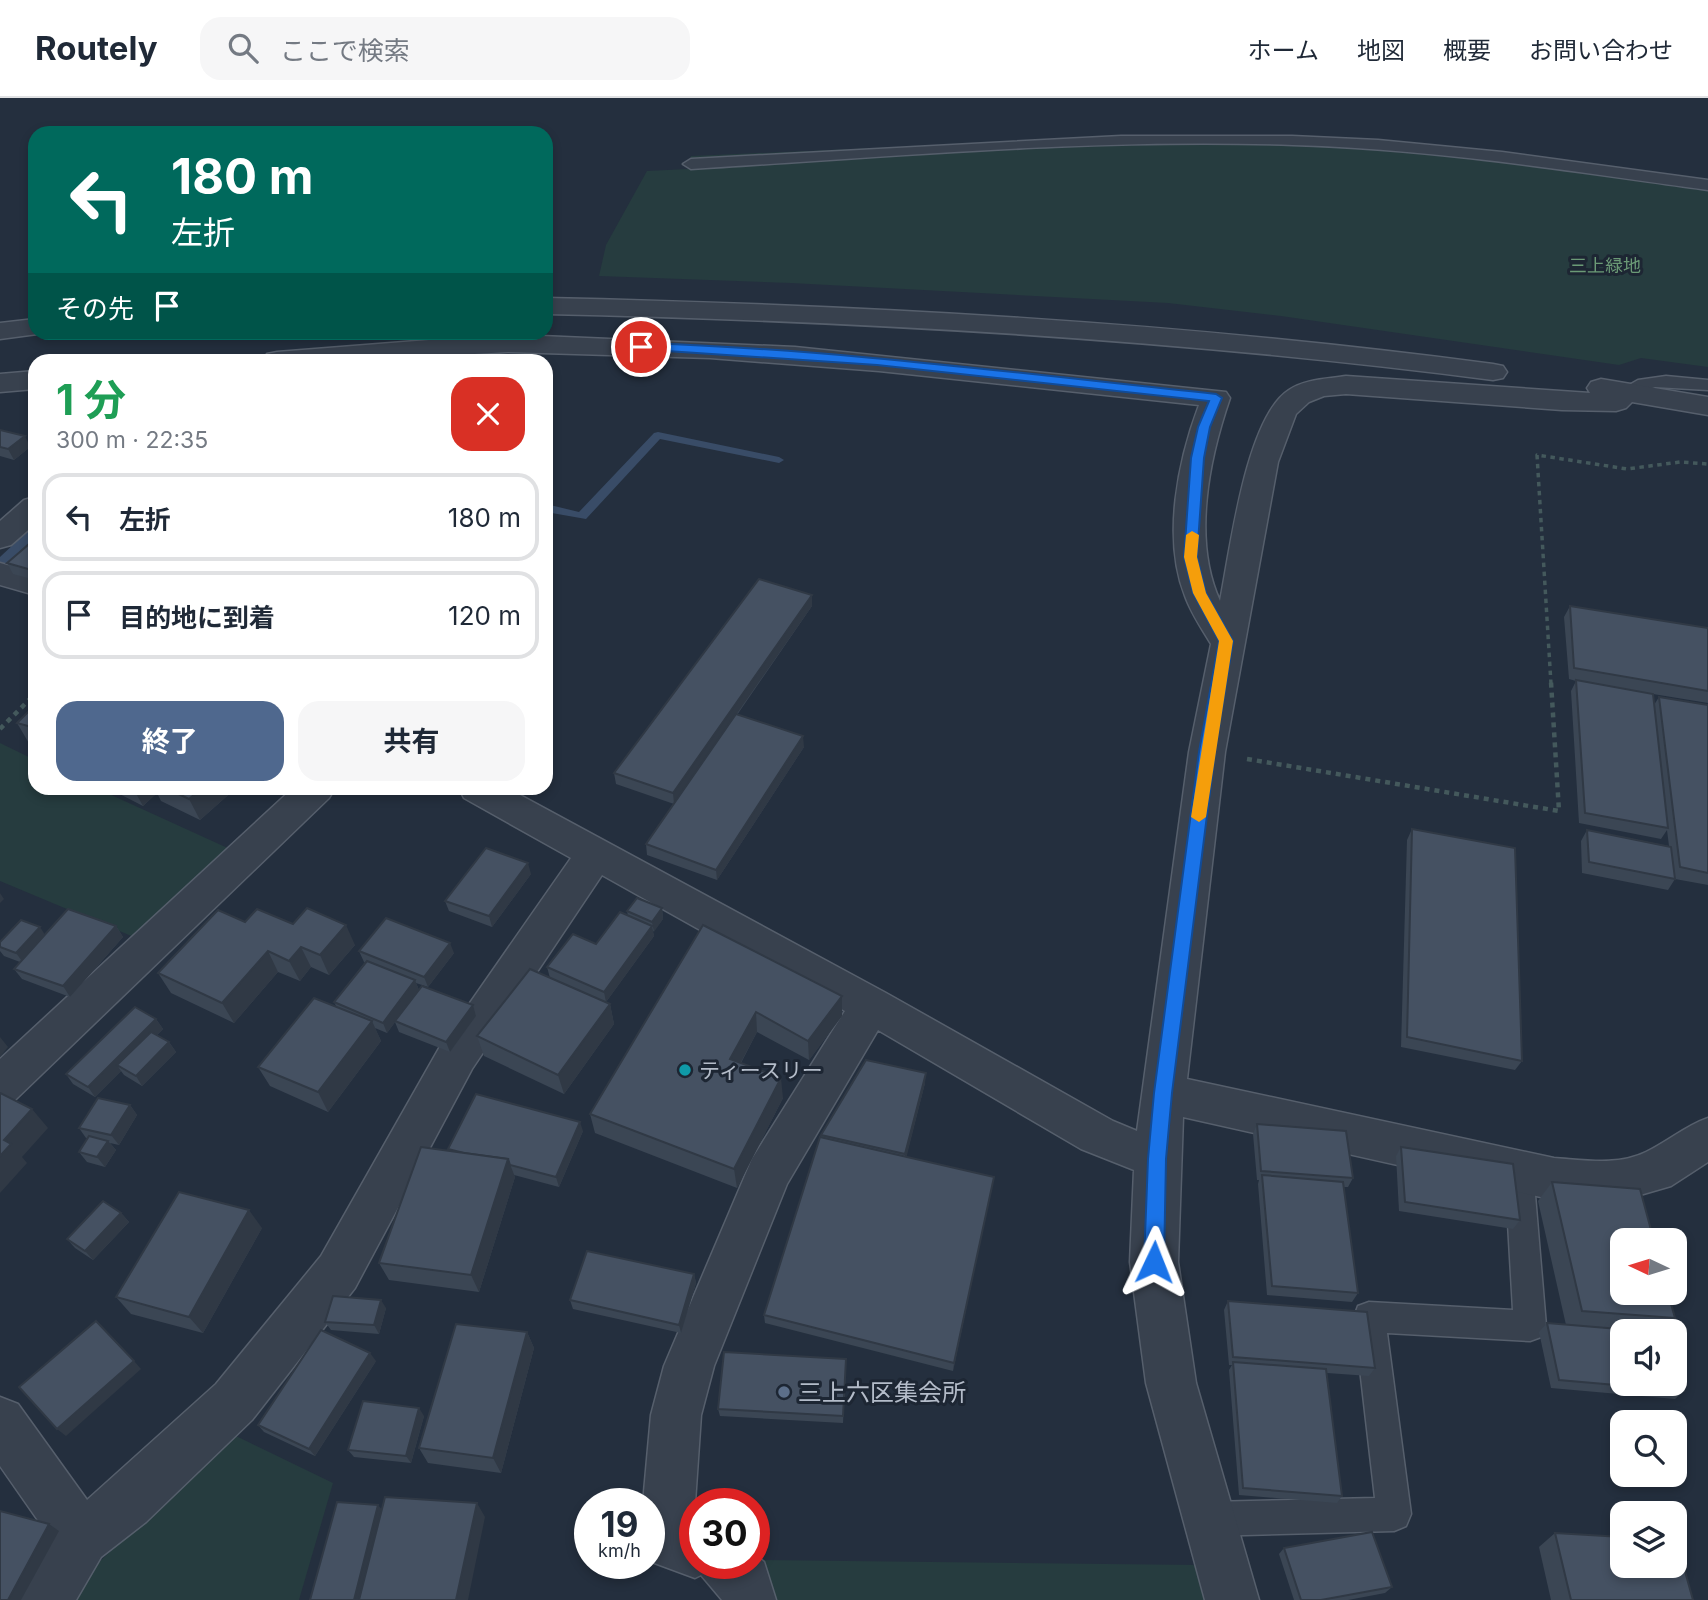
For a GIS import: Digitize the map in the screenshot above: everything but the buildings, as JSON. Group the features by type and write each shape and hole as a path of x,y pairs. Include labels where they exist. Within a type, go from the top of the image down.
{"street":[{"path":"553,306 765,310 1222,339 1418,362 1708,406"},
{"path":"0,331 28,328"},
{"path":"360,354 540,344 717,349 877,362 1216,398 1204,427 1198,458 1191,557 1199,593 1226,641"},
{"path":"0,383 28,381"},
{"path":"1232,1600 1171,1383 1154,1262 1157,1159 1163,1093 1207,752 1226,641 1263,462 1283,411 1299,396 1319,388 1346,385 1562,401 1616,402 1626,392"},
{"path":"0,538 28,513"},
{"path":"0,574 28,582"},
{"path":"0,1087 309,795"},
{"path":"490,795 872,1005 1097,1135 1157,1159"},
{"path":"45,1600 82,1538 127,1503 234,1402 338,1272 457,1056 595,854"},
{"path":"679,1545 666,1541 676,1415 689,1366 768,1174 872,1005"},
{"path":"1163,1093 1554,1179 1609,1183 1655,1171 1708,1138"},
{"path":"0,1422 82,1538"},
{"path":"743,1579 749,1600"}],"lane":[{"path":"691,164 1067,144 1213,140 1378,144 1708,186"},
{"path":"1626,392 1637,384 1651,382 1708,385"},
{"path":"1209,1519 1394,1514 1369,1317 1530,1326 1519,1171"}],"path":[{"path":"1207,752 1559,811 1537,455 1627,469 1680,462 1708,464"},
{"path":"0,729 28,701"}],"green space":[{"name":"三上緑地","path":"1149,136 1383,142 1708,181 1708,367 1641,358 1619,365 1281,316 1168,303 791,283 599,276 606,245 647,171 688,169 691,156"},
{"path":"0,743 28,757 28,795 111,795 232,850 141,940 0,881"},
{"path":"232,1434 333,1483 299,1600 71,1600 93,1568"},
{"path":"770,1560 1200,1565 1209,1600 772,1600 763,1579 770,1579"}],"waterway":[{"path":"553,510 582,516 658,435 779,460"},
{"path":"0,563 28,537"}],"slow traffic":[{"path":"1192,535 1191,557 1199,593 1226,641 1199,817"}],"place":[{"name":"ティースリー","path":"685,1070"},
{"name":"三上六区集会所","path":"784,1392"}],"route":[{"path":"641,347 717,349 877,362 1216,398 1204,427 1198,458 1191,557 1199,593 1226,641 1207,752 1163,1093 1157,1159 1154,1262"}]}
